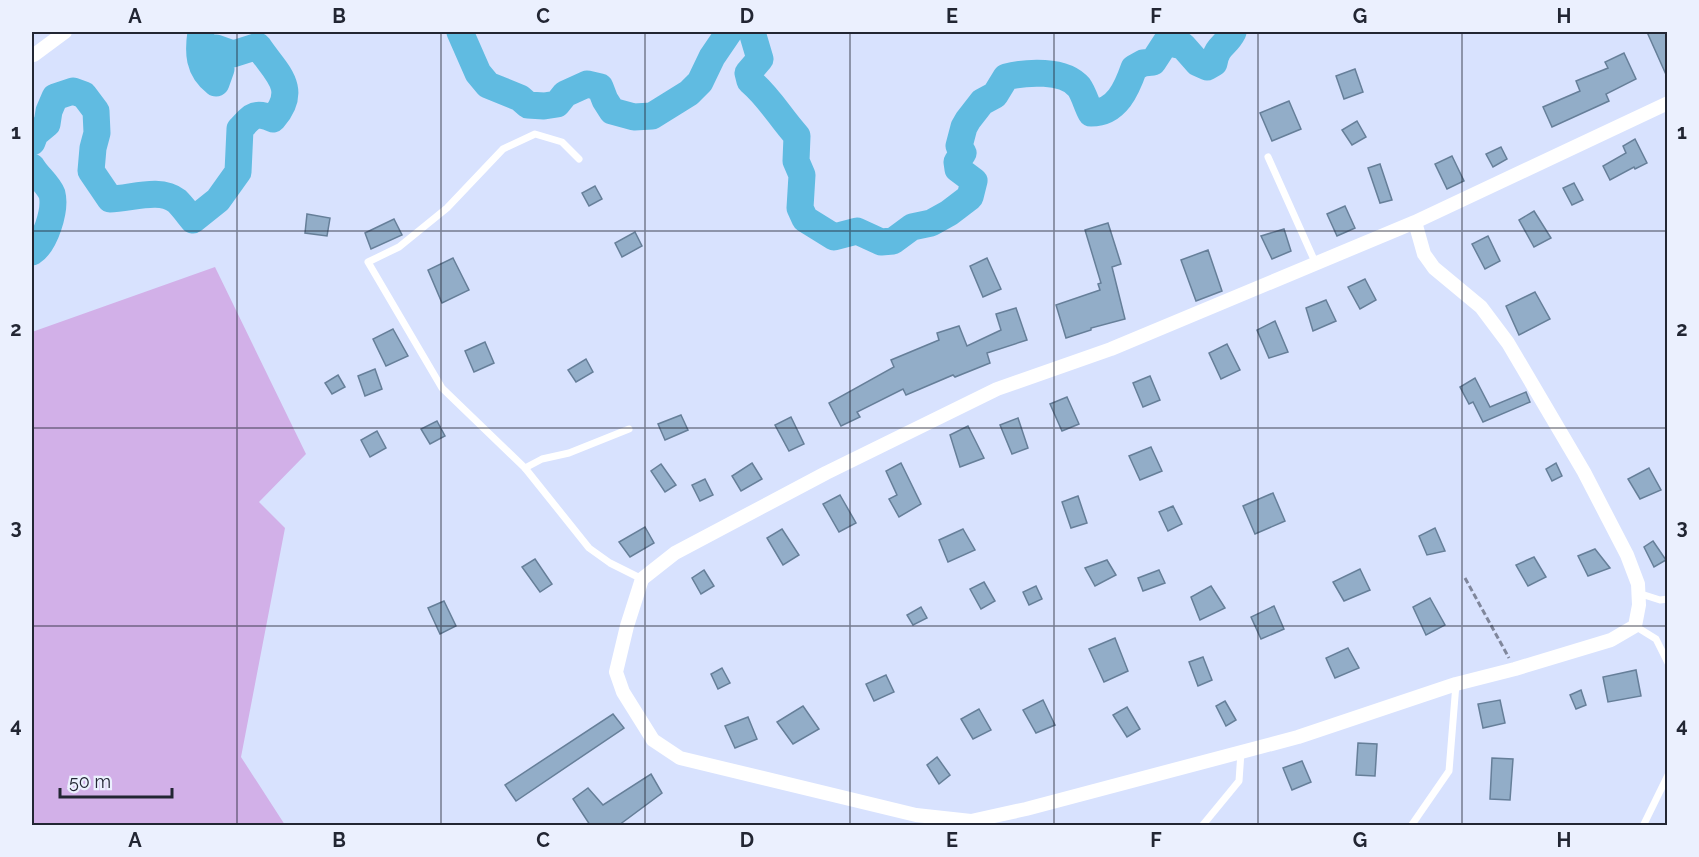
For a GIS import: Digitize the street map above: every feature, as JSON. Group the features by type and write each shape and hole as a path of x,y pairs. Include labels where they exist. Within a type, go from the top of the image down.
{"street":[{"path":"34,55 65,32"},
{"path":"1415,222 1424,254 1434,268 1481,307 1508,343 1584,472 1627,555 1638,584 1640,605 1635,626 1611,640 1456,684 1298,738 969,823 916,815 680,758 653,740 622,692 616,672 642,579 675,553 826,473 997,388 1111,349 1415,222 1668,103"}],"lane":[{"path":"579,159 562,142 535,134 503,149 447,208 399,247 368,262 442,388 525,468 589,548 610,563 642,579"},
{"path":"1268,157 1316,264"},
{"path":"525,468 542,459 569,453 629,429"},
{"path":"1638,593 1660,600 1668,599"},
{"path":"1635,626 1656,639 1668,663"},
{"path":"1411,825 1449,771 1456,684"},
{"path":"1202,825 1239,781 1241,752"},
{"path":"1643,825 1668,775"}],"path":[{"path":"1465,578 1515,669"}],"shaded area":[{"path":"215,267 306,454 259,502 285,528 241,757 285,825 32,825 32,332"}],"building":[{"path":"1647,32 1668,32 1668,79"},
{"path":"1624,53 1636,79 1606,94 1609,101 1552,127 1543,107 1580,91 1576,81 1608,68 1605,62"},
{"path":"1355,69 1363,92 1344,99 1336,76"},
{"path":"1289,101 1301,129 1272,141 1260,113"},
{"path":"1357,121 1366,137 1352,145 1342,130"},
{"path":"1635,139 1647,163 1610,180 1603,166 1626,153 1623,146"},
{"path":"1501,147 1507,159 1493,167 1486,154"},
{"path":"1452,156 1464,181 1447,189 1435,164"},
{"path":"1380,164 1392,200 1380,203 1368,168"},
{"path":"1574,183 1583,200 1572,205 1563,188"},
{"path":"595,186 602,199 589,206 582,193"},
{"path":"1345,206 1355,228 1337,236 1327,214"},
{"path":"1534,211 1551,238 1534,247 1519,220"},
{"path":"307,214 330,218 327,236 305,233"},
{"path":"394,219 402,235 371,249 365,233"},
{"path":"1108,223 1121,264 1112,267 1125,319 1091,328 1091,330 1066,338 1056,305 1100,290 1098,284 1101,283 1085,230"},
{"path":"1284,229 1291,251 1272,259 1261,236"},
{"path":"635,232 642,246 622,257 615,243"},
{"path":"1488,236 1500,261 1485,269 1472,244"},
{"path":"1208,250 1222,291 1196,301 1181,260"},
{"path":"453,258 469,290 442,303 428,270"},
{"path":"987,258 1001,289 983,297 970,266"},
{"path":"1365,279 1376,300 1360,309 1348,287"},
{"path":"1535,292 1550,319 1519,335 1506,306"},
{"path":"1326,300 1336,321 1313,331 1306,308"},
{"path":"1016,308 1027,340 987,353 990,363 955,377 953,375 906,395 903,389 857,412 860,417 841,426 829,403 894,367 891,360 939,340 937,333 959,326 967,346 1001,330 996,314"},
{"path":"1275,321 1288,352 1269,358 1257,330"},
{"path":"393,329 408,356 386,366 373,339"},
{"path":"485,342 494,363 474,372 465,351"},
{"path":"1227,344 1240,370 1221,379 1209,353"},
{"path":"586,359 593,372 576,382 568,370"},
{"path":"375,369 382,389 365,396 358,376"},
{"path":"338,375 345,387 332,394 325,383"},
{"path":"1150,376 1160,400 1143,407 1133,383"},
{"path":"1475,378 1490,407 1526,392 1530,402 1483,422 1473,402 1469,404 1460,387"},
{"path":"1067,397 1079,424 1062,431 1050,404"},
{"path":"681,415 688,430 665,440 658,424"},
{"path":"791,417 804,444 789,451 775,425"},
{"path":"1018,418 1028,448 1012,454 1000,425"},
{"path":"437,421 445,436 430,444 421,429"},
{"path":"968,426 984,458 960,467 950,435"},
{"path":"377,431 386,448 370,457 361,440"},
{"path":"1151,447 1162,471 1140,480 1129,456"},
{"path":"752,463 762,479 741,491 732,476"},
{"path":"901,463 921,504 899,517 889,499 897,495 886,471"},
{"path":"1556,463 1562,476 1552,481 1546,469"},
{"path":"661,464 676,485 665,492 651,471"},
{"path":"1649,468 1661,490 1640,499 1628,479"},
{"path":"705,479 713,495 700,501 692,485"},
{"path":"1273,493 1285,521 1255,534 1243,506"},
{"path":"840,495 856,523 839,532 823,504"},
{"path":"1078,496 1087,523 1071,528 1062,502"},
{"path":"1173,506 1182,524 1168,531 1159,512"},
{"path":"645,527 654,543 630,557 619,542"},
{"path":"1435,528 1445,551 1427,555 1419,536"},
{"path":"782,529 799,555 783,565 767,538"},
{"path":"963,529 975,550 948,562 939,540"},
{"path":"1653,541 1666,560 1654,567 1644,547"},
{"path":"1595,549 1610,568 1588,576 1578,556"},
{"path":"1534,557 1546,577 1528,586 1516,565"},
{"path":"535,559 552,584 540,592 522,567"},
{"path":"1107,560 1116,575 1095,586 1085,568"},
{"path":"1360,569 1370,590 1344,601 1333,582"},
{"path":"704,570 714,586 701,594 692,578"},
{"path":"1159,570 1165,583 1143,591 1138,578"},
{"path":"984,582 995,601 981,609 970,589"},
{"path":"1036,586 1042,599 1029,605 1023,592"},
{"path":"1211,586 1225,608 1200,620 1191,597"},
{"path":"1430,598 1445,625 1426,635 1413,607"},
{"path":"444,601 456,626 440,634 428,608"},
{"path":"1274,606 1284,629 1261,639 1251,617"},
{"path":"921,607 927,618 913,625 907,615"},
{"path":"1115,638 1128,671 1104,682 1089,649"},
{"path":"1348,648 1359,668 1335,678 1326,658"},
{"path":"1203,657 1212,680 1198,686 1189,662"},
{"path":"722,668 730,683 718,689 711,674"},
{"path":"1636,670 1641,696 1608,702 1603,677"},
{"path":"886,675 894,692 874,701 866,684"},
{"path":"1581,690 1586,705 1576,709 1570,695"},
{"path":"1043,700 1055,725 1036,733 1023,710"},
{"path":"1500,700 1505,723 1483,728 1478,704"},
{"path":"1225,701 1236,720 1226,726 1216,706"},
{"path":"803,706 819,729 793,744 777,722"},
{"path":"1127,707 1140,729 1127,737 1113,715"},
{"path":"979,709 991,730 973,739 961,719"},
{"path":"613,714 624,728 516,801 505,785"},
{"path":"748,717 757,739 735,748 725,726"},
{"path":"1358,743 1377,744 1375,776 1356,775"},
{"path":"937,757 950,775 939,784 927,765"},
{"path":"1492,758 1513,759 1510,800 1490,799"},
{"path":"1302,761 1311,782 1292,790 1283,768"},
{"path":"651,774 662,793 619,825 590,825 573,799 588,788 603,805"}],"waterway":[{"path":"32,142 35,134 47,124 55,97 73,91 84,95 96,111 97,133 91,171 110,199 154,194 170,197 177,201 193,220 218,200 238,172 240,129 254,116 262,115 273,119 281,108 285,89 277,72 258,46 233,54 216,48 221,69 216,83 206,72 201,60 201,32"},
{"path":"460,32 478,73 488,85 520,98 528,105 557,104 565,94 587,84 600,87 612,111 634,117 652,116 689,93 700,82 712,57 729,32"},
{"path":"752,32 760,59 748,73 750,81 797,136 796,161 802,175 800,208 805,219 834,237 857,231 881,242 893,241 912,227 931,223 970,197 974,181 958,169 957,162 963,153 959,146 964,127 982,102 995,95 1006,77 1034,73 1064,77 1079,87 1091,113 1100,112 1108,109 1120,98 1134,68 1143,63 1153,62 1166,42 1183,46 1198,63 1207,67 1214,63 1219,49 1233,32"},
{"path":"32,167 50,190 53,201 51,217 45,234 32,252"}]}
